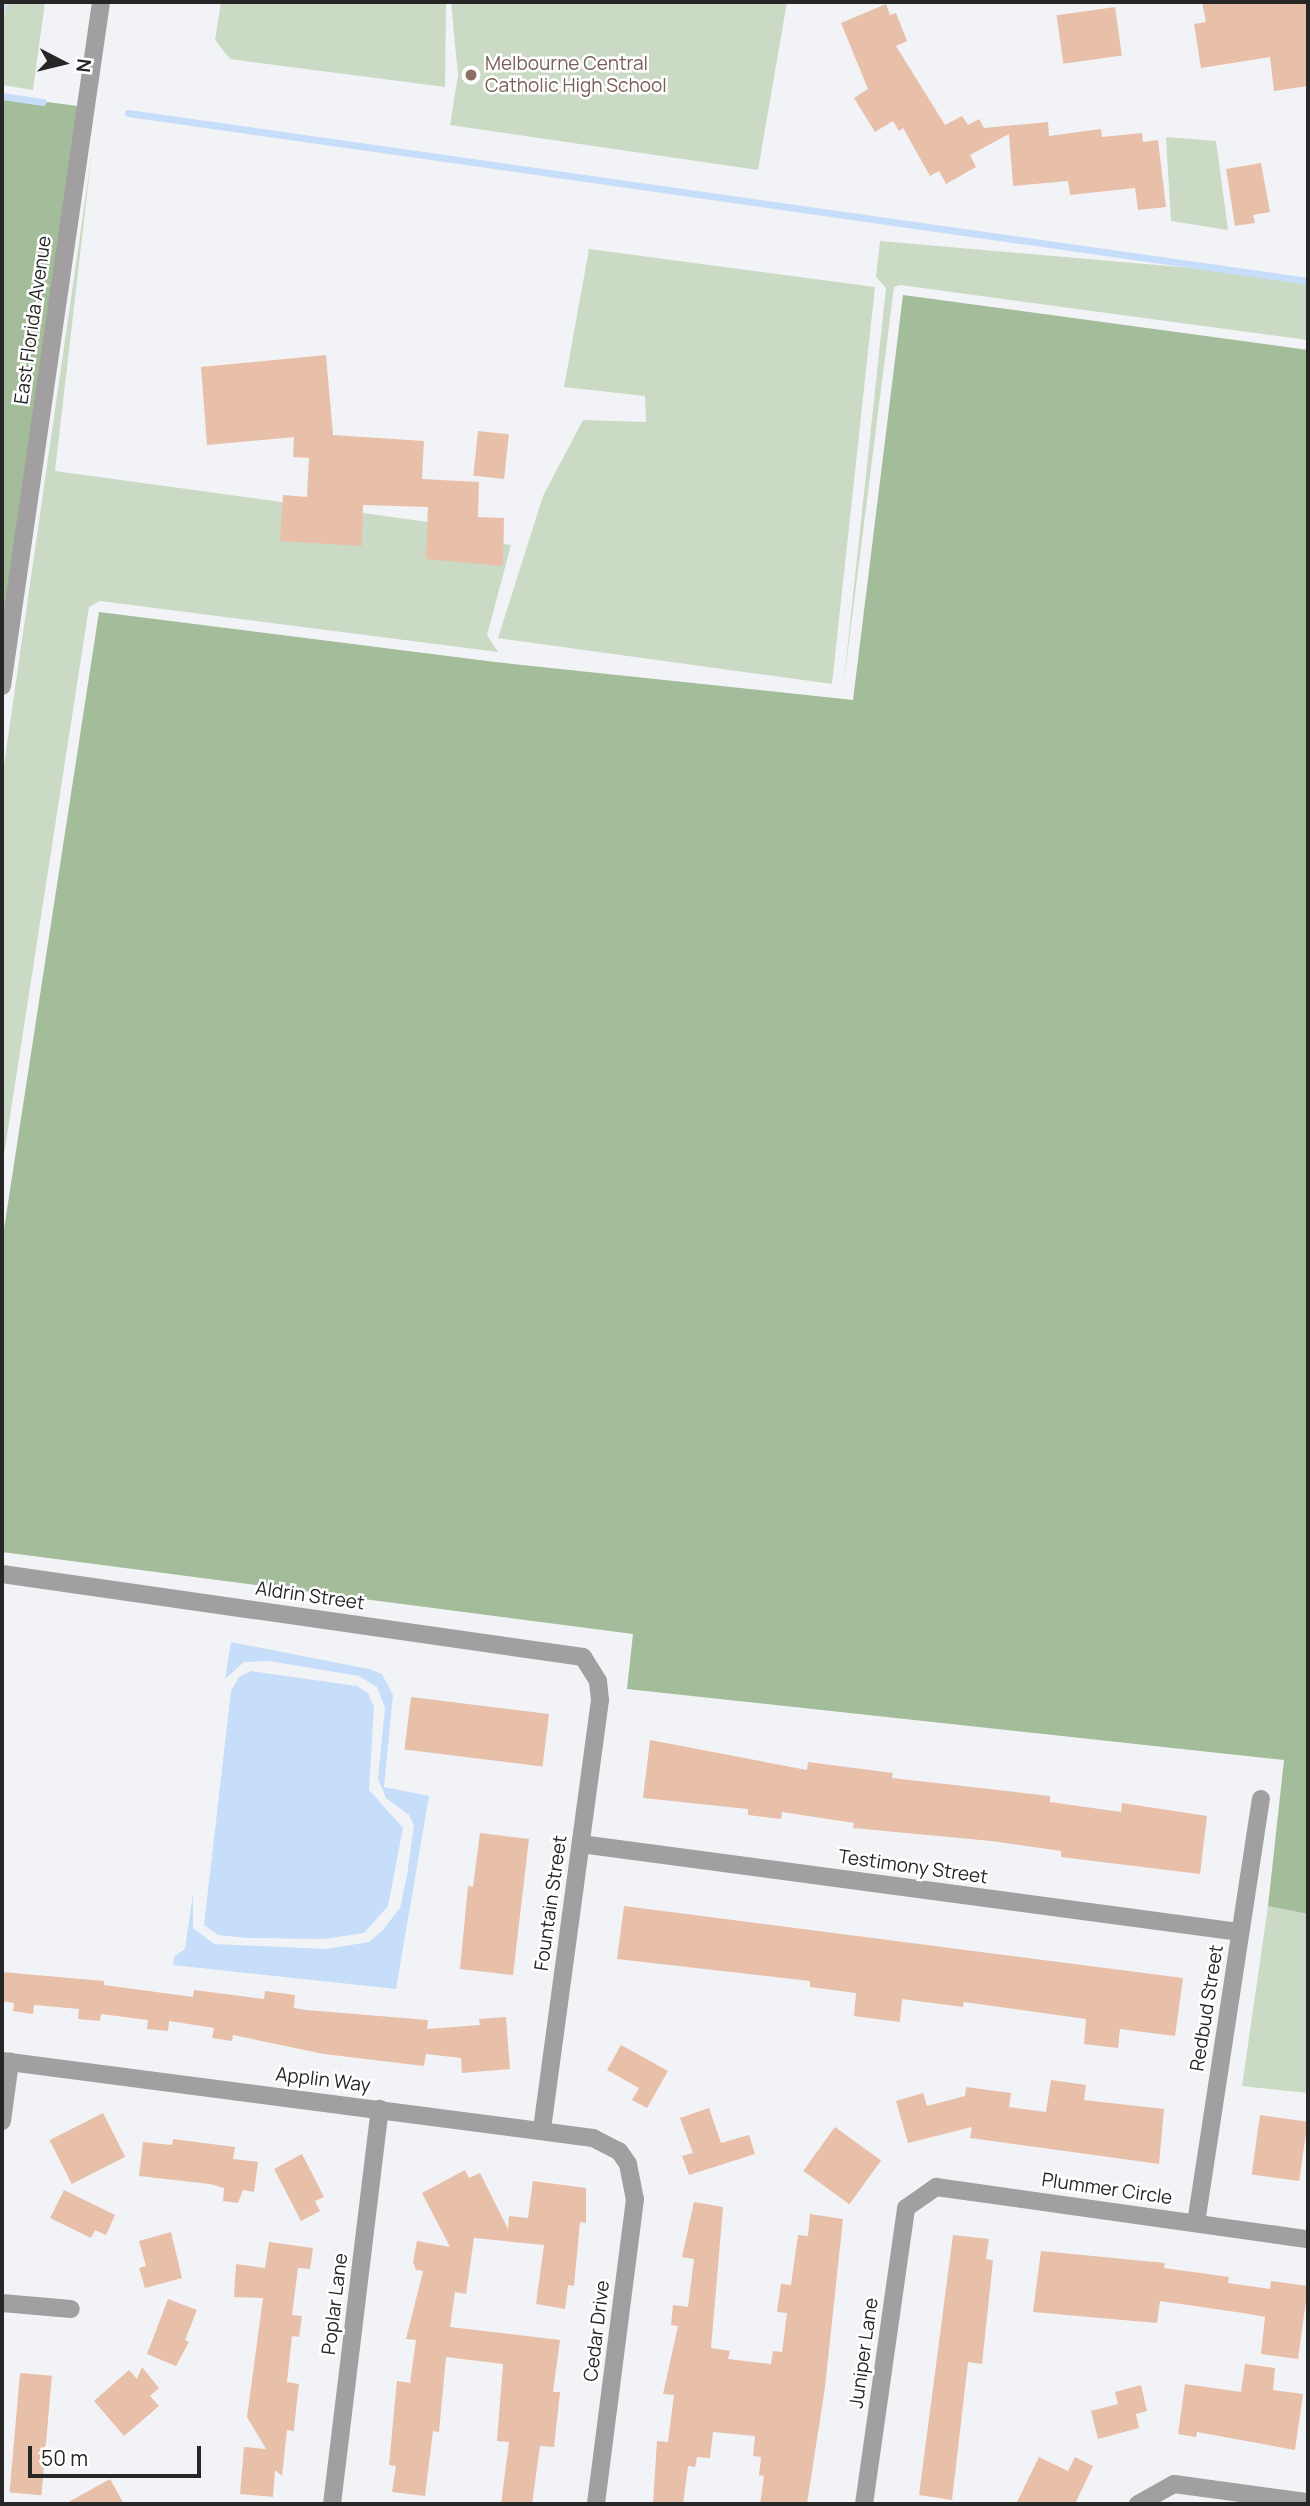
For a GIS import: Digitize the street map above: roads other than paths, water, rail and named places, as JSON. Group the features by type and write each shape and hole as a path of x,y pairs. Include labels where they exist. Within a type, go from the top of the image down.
{"street":[{"name":"East Florida Avenue","path":"2,686 101,2"},
{"name":"Aldrin Street","path":"2,1574 565,1653 583,1657 598,1681"},
{"name":"Fountain Street","path":"542,2131 600,1700 598,1681"},
{"name":"Redbud Street","path":"1195,2223 1261,1799"},
{"name":"Testimony Street","path":"581,1844 1240,1932"},
{"name":"Applin Way","path":"6,2062 542,2131 605,2142 628,2164"},
{"path":"2,2121 6,2062"},
{"name":"Poplar Lane","path":"332,2504 380,2109"},
{"name":"Cedar Drive","path":"596,2504 635,2199 628,2164"},
{"name":"Plummer Circle","path":"906,2208 936,2187 1308,2239"},
{"name":"Juniper Lane","path":"864,2504 906,2208"},
{"path":"2,2303 71,2308"},
{"path":"1138,2504 1174,2484 1308,2502"}],"water":[{"path":"231,1642 369,1669 382,1674 393,1695 384,1787 429,1796 396,1989 173,1965 174,1957 185,1949 193,1893 193,1928 214,1944 326,1949 369,1942 382,1931 400,1908 407,1875 414,1825 409,1815 386,1798 378,1779 385,1708 377,1687 359,1676 269,1661 244,1662 225,1679"},
{"path":"251,1671 357,1686 368,1693 374,1707 369,1790 403,1828 388,1906 364,1933 324,1939 247,1938 218,1935 204,1925 231,1691 239,1677"}],"waterway":[{"path":"2,11 3,2"},
{"path":"2,96 43,102"},
{"path":"128,113 1308,281"}],"place":[{"name":"Melbourne Central Catholic High School","path":"471,75"}]}
